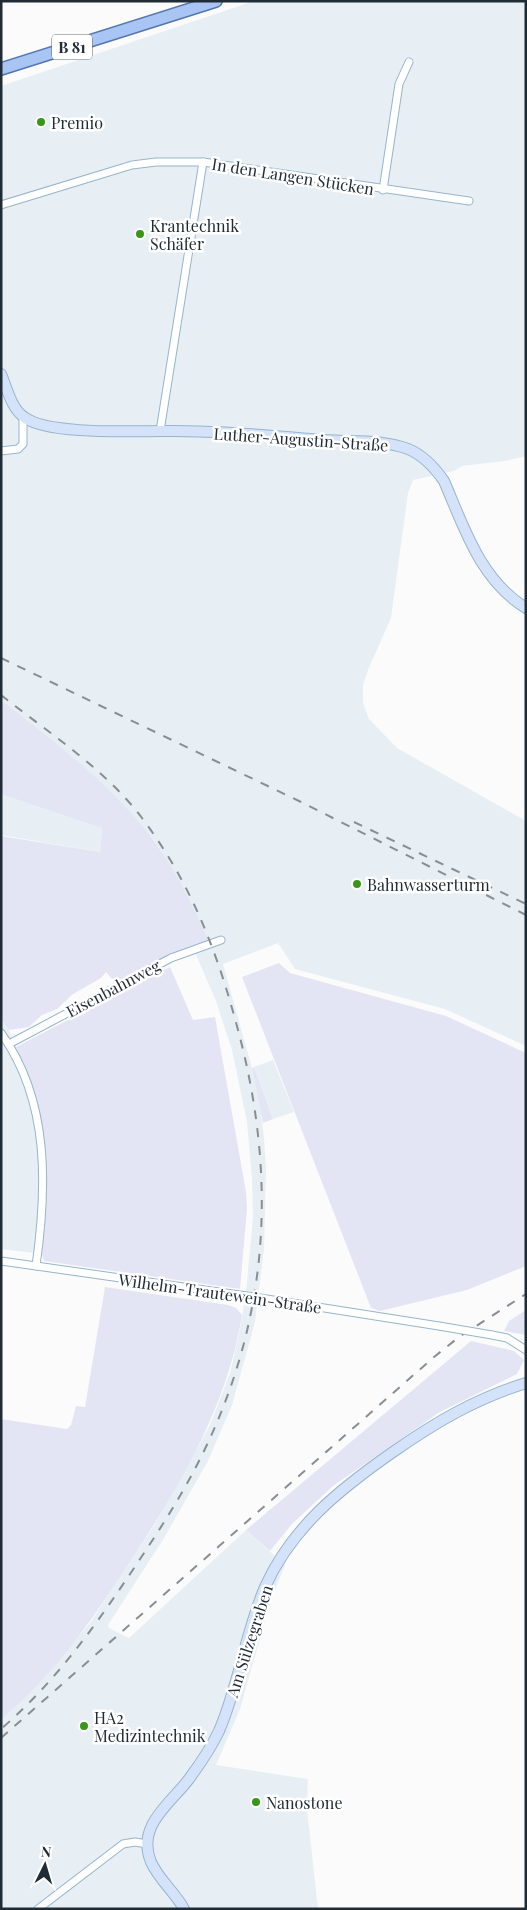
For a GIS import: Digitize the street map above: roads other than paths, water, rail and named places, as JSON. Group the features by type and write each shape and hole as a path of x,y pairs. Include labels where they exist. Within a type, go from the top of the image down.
{"main road":[{"name":"B 81","path":"1,69 216,1"}],"street":[{"name":"In den Langen Stücken","path":"383,190 399,84 410,62"},
{"name":"In den Langen Stücken","path":"1,205 132,164 156,162 203,162 383,190 470,201"},
{"name":"In den Langen Stücken","path":"160,431 203,162"},
{"path":"1,374 15,409 23,417 22,444 18,449 1,451"},
{"name":"Luther-Augustin-Straße","path":"23,417 38,424 82,430 160,431 367,443 408,449 420,456 438,472 444,481 468,538 482,564 504,591 526,608"},
{"name":"Eisenbahnweg","path":"9,1044 171,958 221,940"},
{"path":"1,1033 9,1044 26,1080 34,1106 42,1154 43,1205 36,1266"},
{"name":"Wilhelm-Trautewein-Straße","path":"1,1261 439,1326 512,1340 526,1350"},
{"name":"Am Sülzegraben","path":"147,1844 149,1832 157,1816 188,1781 218,1731 266,1587 285,1551 306,1523 349,1483 437,1422 471,1404 526,1383"},
{"path":"38,1909 123,1844 135,1842 147,1844 154,1868 184,1909"}],"railway":[{"path":"1,658 299,801 526,915"},
{"path":"1,695 76,752 111,783 142,818 173,865 186,889 209,939 235,1019 249,1075 262,1185 261,1239 255,1293 243,1347 226,1400 203,1453 168,1516 100,1618 54,1676 1,1729"},
{"path":"354,822 526,904"},
{"path":"1,1738 434,1357 459,1337 526,1294"}],"place":[{"name":"Premio","path":"41,122"},
{"name":"Krantechnik Schäfer","path":"140,234"},
{"name":"Bahnwasserturm","path":"357,884"},
{"name":"HA2 Medizintechnik","path":"84,1726"},
{"name":"Nanostone","path":"256,1802"}]}
